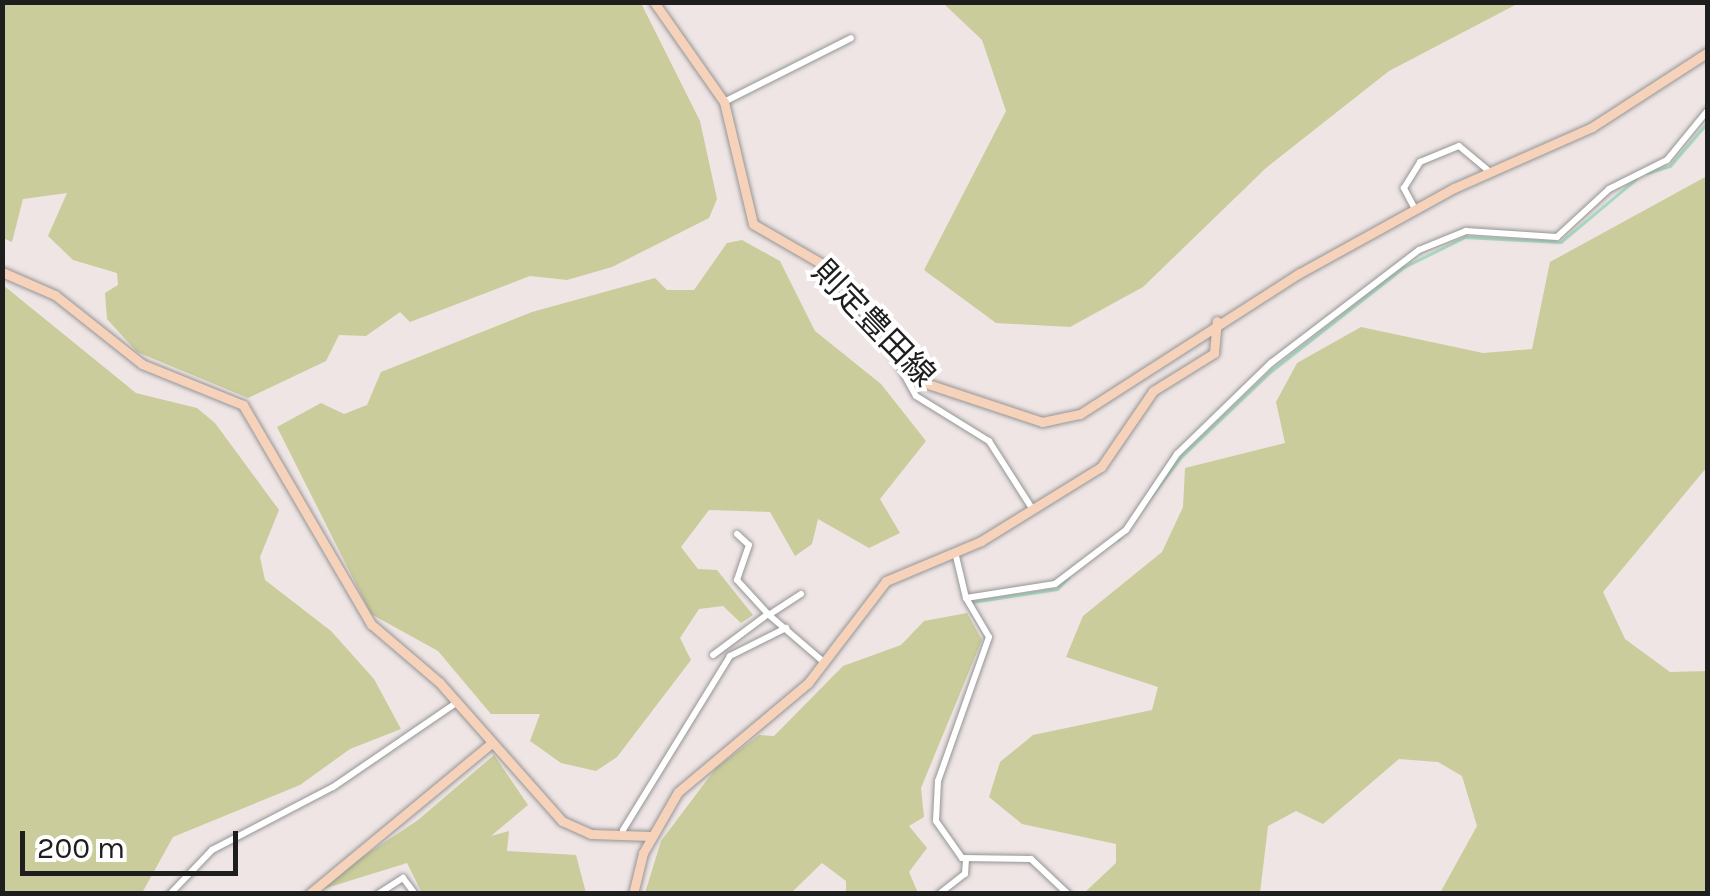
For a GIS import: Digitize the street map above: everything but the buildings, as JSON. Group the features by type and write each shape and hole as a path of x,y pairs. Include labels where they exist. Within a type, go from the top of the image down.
{"main road":[{"name":"則定豊田線","path":"654,2 724,102 753,224 824,265 938,392 1042,422 1080,414 1217,322 1489,171 1592,127 1708,52"},
{"path":"2,272 55,295 142,364 243,406 360,612 456,703 489,746 573,828 622,830 651,836"},
{"path":"633,894 651,836 692,776 826,664 886,581 955,551 1110,458 1153,391 1214,354 1217,322"},
{"path":"309,894 489,746"}],"street":[{"path":"724,102 851,38"},
{"path":"966,598 1055,584 1126,530 1172,460 1266,368 1419,250 1466,231 1556,237 1610,188 1667,160 1708,110"},
{"path":"1416,210 1404,188 1420,162 1460,146 1489,171"},
{"path":"883,334 916,396 989,441 1030,505"},
{"path":"737,534 749,545 737,580 826,664"},
{"path":"955,551 966,598 989,637 934,811 940,834 966,859 1031,860 1068,894"},
{"path":"713,655 800,594"},
{"path":"622,830 730,656 786,628"},
{"path":"170,894 230,838 333,787 456,703"},
{"path":"939,894 966,874 966,859"},
{"path":"378,894 404,878 416,894"}],"green space":[{"path":"3,2 641,3 700,121 717,199 709,218 612,267 567,280 530,276 410,322 400,312 366,336 339,335 326,361 248,398 137,352 107,319 105,293 118,285 117,273 73,260 48,236 67,193 23,199 12,242 3,238"},
{"path":"943,3 1519,3 1389,71 1266,168 1143,287 1070,327 996,323 924,270 1006,111 982,40"},
{"path":"1707,176 1707,467 1603,592 1625,639 1670,672 1707,671 1707,893 1440,893 1477,826 1462,776 1438,762 1399,759 1323,824 1296,811 1268,826 1260,893 1084,893 1116,863 1116,844 1022,824 989,797 1000,762 1033,735 1152,710 1158,687 1066,657 1083,616 1162,552 1183,507 1185,468 1285,443 1276,402 1297,363 1361,327 1483,353 1532,349 1550,262"},
{"path":"742,240 780,261 815,331 881,384 926,441 880,499 900,533 869,548 818,519 812,544 795,556 770,512 709,510 681,547 698,569 717,570 753,615 741,623 723,606 699,609 680,638 691,660 617,757 596,771 561,763 530,741 540,714 491,714 438,651 371,614 277,427 321,403 344,414 367,405 381,372 532,312 655,278 667,290 694,290 727,243"},
{"path":"3,285 136,393 197,408 215,423 279,510 260,557 265,580 331,631 374,679 401,729 350,749 300,785 173,837 142,893 3,893"},
{"path":"967,613 982,640 921,788 924,817 909,826 927,848 909,872 918,893 846,893 846,881 822,863 791,893 645,893 661,841 716,768 759,735 774,736 843,666 901,645 924,621"},
{"path":"494,755 528,805 491,836 509,831 507,851 576,855 586,893 422,893 407,863 307,894 418,820"}],"waterway":[{"path":"1647,173 1670,166 1708,122"},
{"path":"1118,540 1181,457 1270,372 1404,267 1465,237 1561,242 1636,179"},
{"path":"972,602 1057,589 1068,578"}]}
